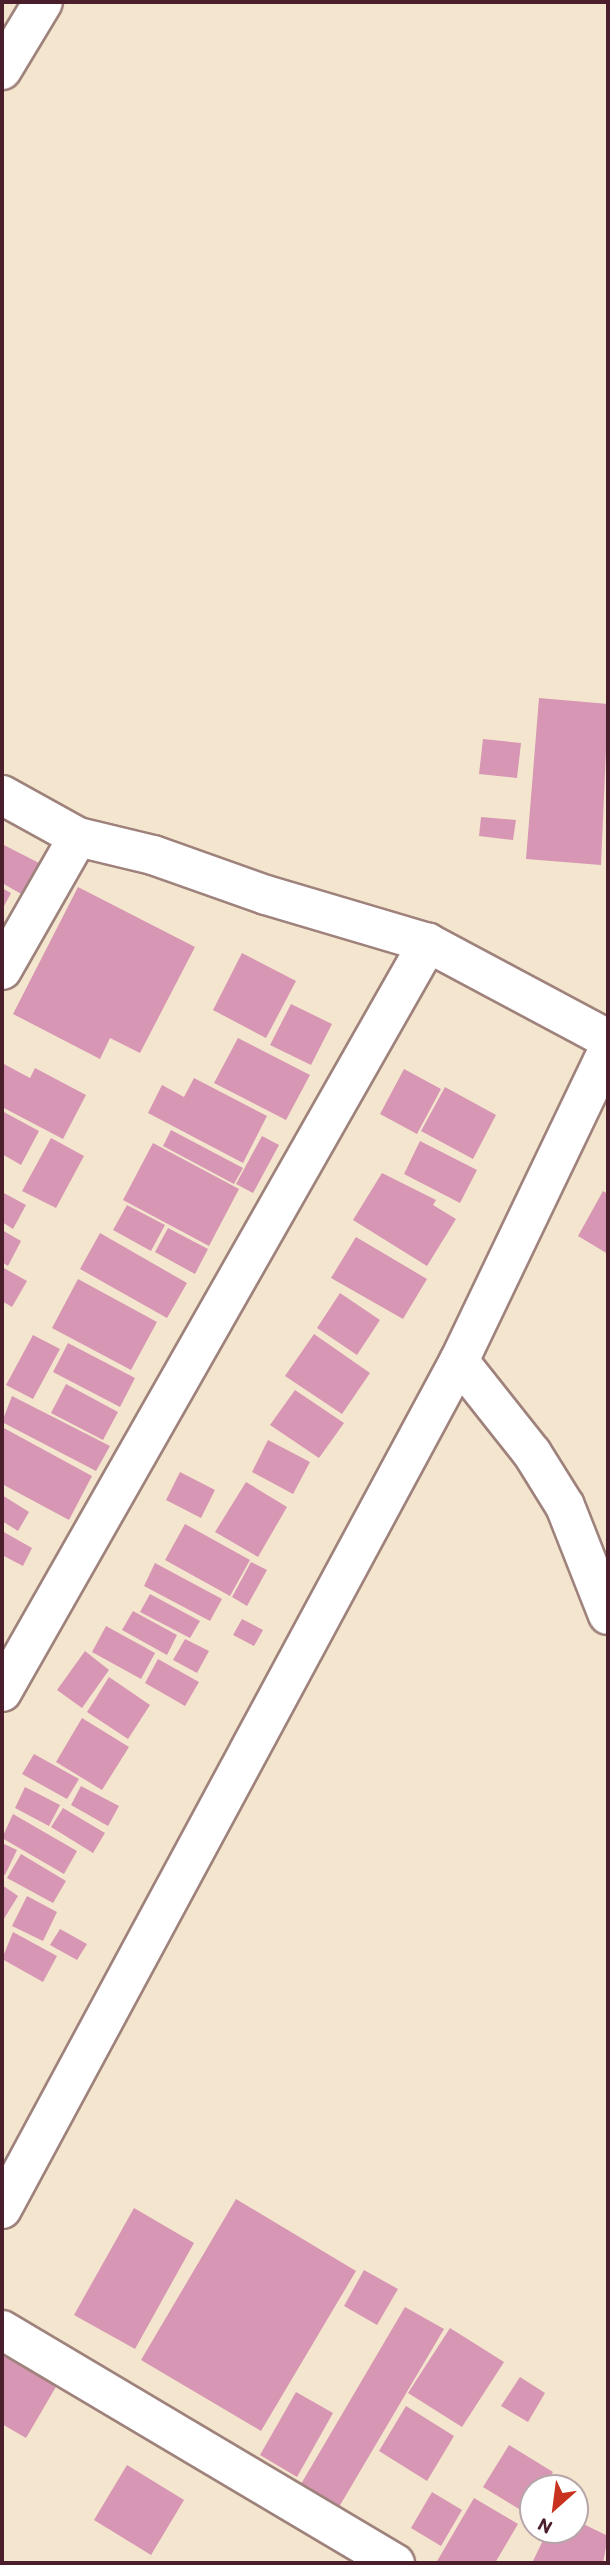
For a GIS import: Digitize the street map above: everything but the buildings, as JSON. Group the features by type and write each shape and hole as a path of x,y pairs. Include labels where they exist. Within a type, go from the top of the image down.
{"street":[{"path":"2,70 43,2"},
{"path":"2,795 78,837 153,855 266,895 428,943 608,1039"},
{"path":"2,970 78,837"},
{"path":"2,1692 428,943"},
{"path":"2,2209 459,1361 608,1050"},
{"path":"459,1361 532,1453 565,1506 608,1615"},
{"path":"2,2330 395,2563"}]}
